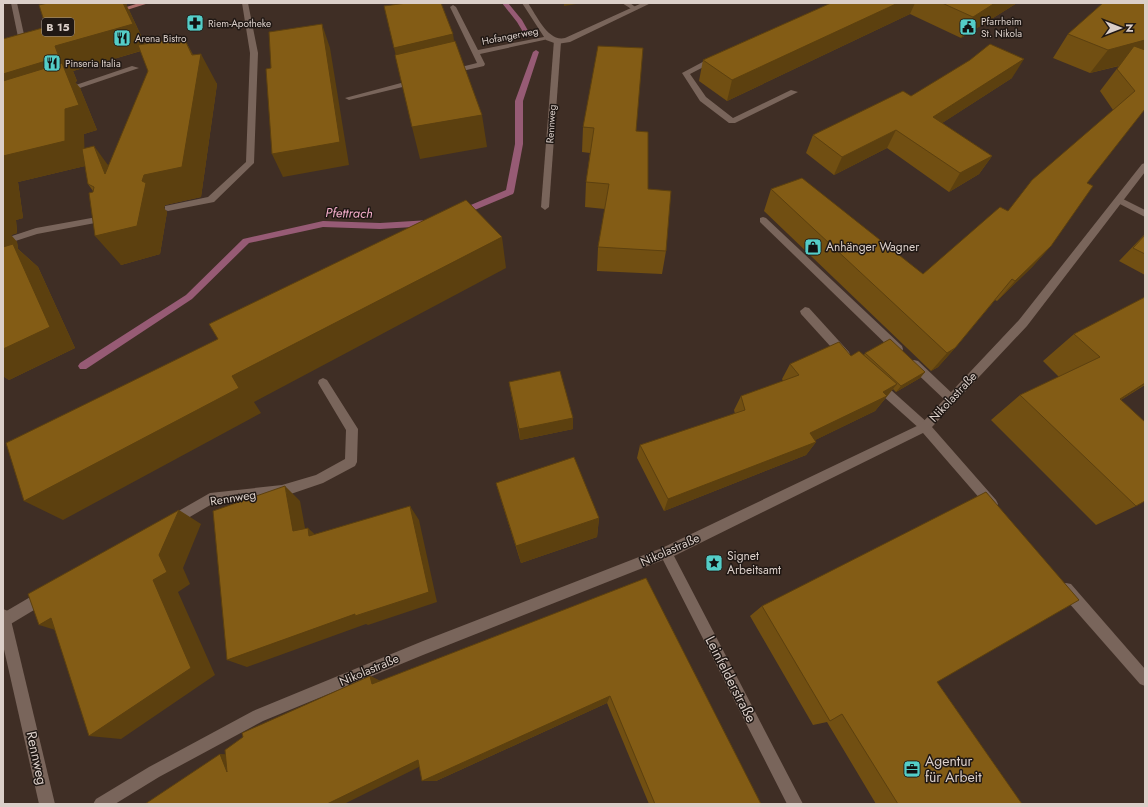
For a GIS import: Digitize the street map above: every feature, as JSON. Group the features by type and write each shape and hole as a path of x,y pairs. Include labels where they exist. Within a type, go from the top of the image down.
{"main road":[{"path":"105,15 132,5 146,3"},
{"name":"B 15","path":"18,37 29,35"}],"street":[{"path":"14,3 18,37"},
{"path":"168,208 211,200 250,163 254,53 245,3"},
{"name":"Hofangerweg","path":"476,53 553,40 525,3"},
{"path":"625,3 635,9"},
{"path":"553,40 567,40 648,3"},
{"name":"Hofangerweg","path":"444,73 481,64 453,8"},
{"name":"Rennweg","path":"545,207 553,40"},
{"path":"721,56 686,73 703,98 732,121 794,92"},
{"path":"57,92 135,68"},
{"path":"349,98 422,79"},
{"name":"Nikolastraße","path":"101,804 154,772 258,716 423,648 666,554 925,428 1023,323 1145,166"},
{"path":"1119,200 1145,214"},
{"path":"3,242 36,231 112,218"},
{"path":"763,220 951,399"},
{"path":"805,311 853,362"},
{"path":"870,377 925,428 998,511"},
{"name":"Rennweg","path":"162,527 210,499 282,491 319,479 351,462 352,429 323,383"},
{"name":"Leinfelderstraße","path":"666,554 795,804"},
{"path":"1056,577 1145,679"},
{"name":"Rennweg","path":"46,804 3,618 52,592"}],"building":[{"path":"48,3 123,3 133,24 55,46 59,57 3,74 3,39 46,27 39,5"},
{"path":"407,3 441,3 453,34 394,48 384,6"},
{"path":"831,3 898,3 732,80 703,60"},
{"path":"942,3 995,3 973,17"},
{"path":"1103,3 1145,3 1145,40 1108,50 1068,34"},
{"path":"322,24 340,142 272,154 266,69 271,68 269,32"},
{"path":"184,38 192,55 201,54 182,167 144,175 142,181 146,183 137,226 95,236 89,193 93,192 94,187 88,184 82,149 94,146 105,174 148,71 138,45"},
{"path":"455,41 482,115 412,127 395,55"},
{"path":"990,44 1024,59 933,117 992,156 960,173 896,130 842,157 813,135 903,91 911,96 970,60"},
{"path":"598,46 643,48 636,131 648,132 648,189 671,191 666,251 598,247 609,184 586,182 594,128 583,127"},
{"path":"1134,46 1145,50 1145,109 1087,183 1093,186 1051,246 1015,281 1012,279 955,348 947,353 771,189 802,178 923,274 1000,207 1008,211 1032,180 1135,91 1117,69"},
{"path":"62,63 79,105 65,109 65,141 3,156 3,81"},
{"path":"466,200 502,237 232,376 239,388 24,501 6,443 218,339 209,324"},
{"path":"1145,235 1145,254 1133,248"},
{"path":"13,244 50,327 3,349 3,247"},
{"path":"1145,297 1145,383 1120,399 1145,422 1145,501 1136,506 1020,395 1100,357 1074,334"},
{"path":"890,339 925,372 901,386 865,353"},
{"path":"839,342 851,356 859,351 897,384 883,392 887,396 810,433 816,442 668,499 640,445 745,410 741,396 799,375 790,364"},
{"path":"560,371 573,418 519,429 509,382"},
{"path":"574,457 599,518 516,546 496,483"},
{"path":"285,486 293,531 308,528 309,536 410,506 429,592 355,616 355,614 227,660 213,511"},
{"path":"986,492 1079,600 937,682 1022,804 898,804 842,714 830,721 762,606"},
{"path":"179,510 159,555 167,572 153,580 191,668 89,736 51,618 39,625 28,594"},
{"path":"646,578 761,804 655,804 610,696 422,781 418,760 327,804 145,804 220,754 227,772 225,750 243,737 242,733 370,676 372,684"}],"waterway":[{"name":"Pfettrach","path":"505,3 520,21 528,36"},
{"name":"Pfettrach","path":"462,212 510,192 519,144 519,101 536,52"},
{"name":"Pfettrach","path":"83,366 189,297 246,241 323,224 380,226 430,223"}],"place":[{"name":"Riem-Apotheke","path":"195,23"},
{"name":"Pfarrheim St. Nikola","path":"968,27"},
{"name":"Arena Bistro","path":"122,38"},
{"name":"Pinseria Italia","path":"52,63"},
{"name":"Anhänger Wagner","path":"813,247"},
{"name":"Signet Arbeitsamt","path":"714,563"},
{"name":"Agentur für Arbeit","path":"912,769"}]}
